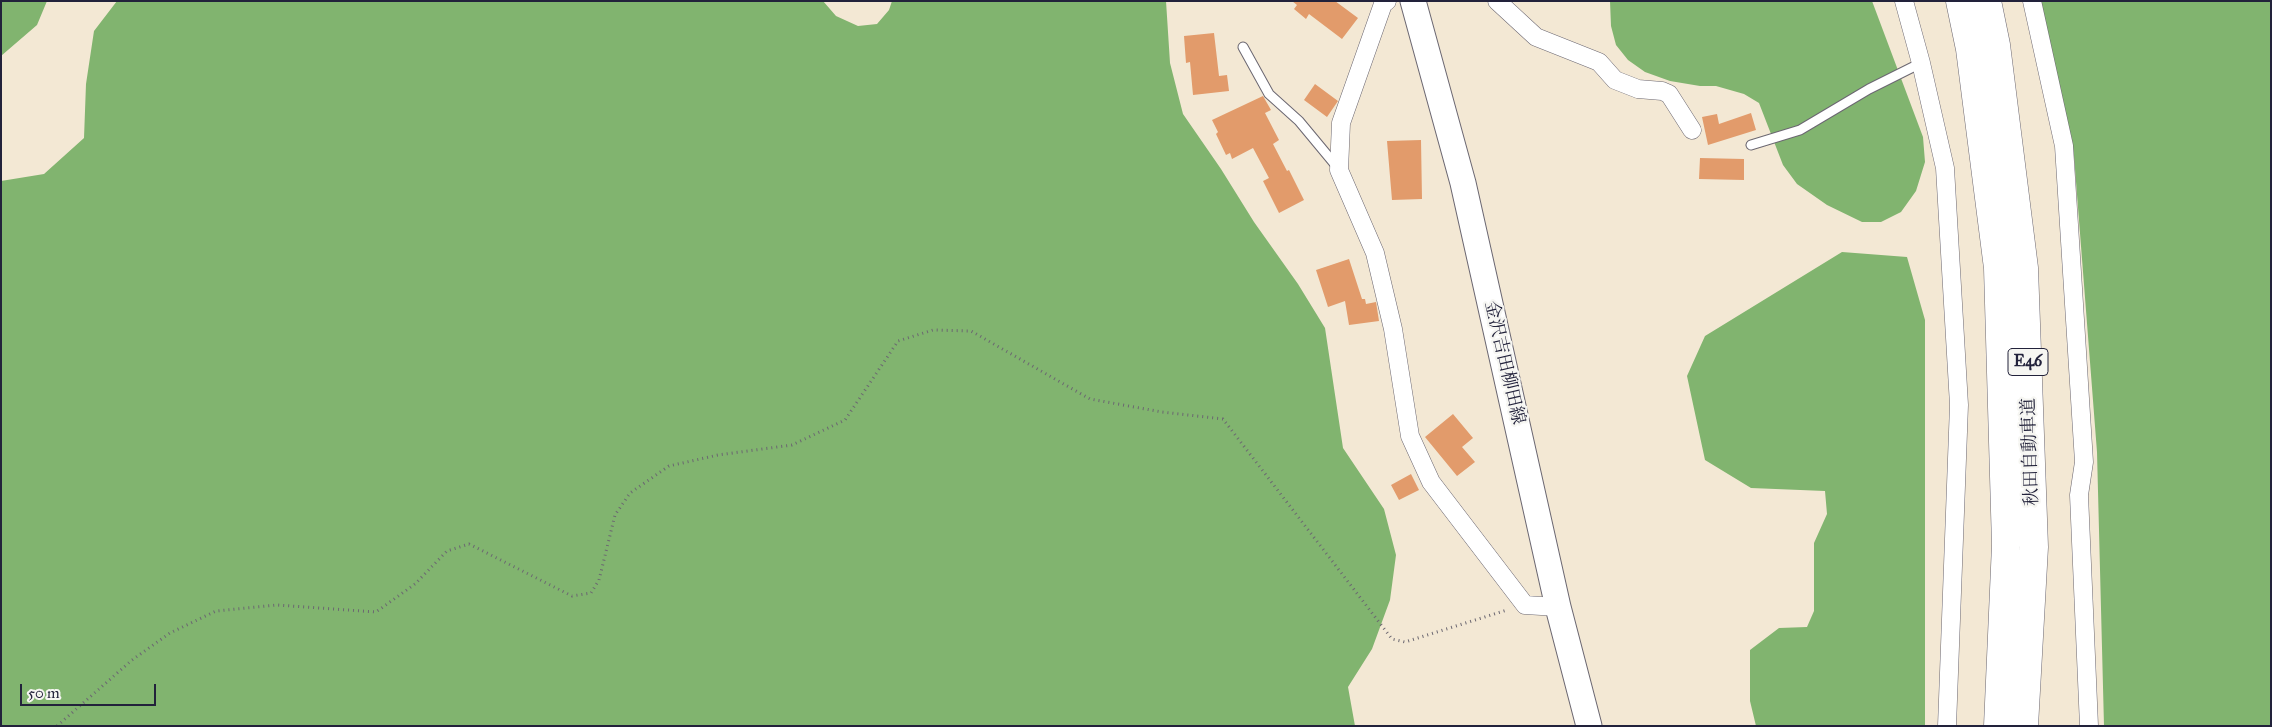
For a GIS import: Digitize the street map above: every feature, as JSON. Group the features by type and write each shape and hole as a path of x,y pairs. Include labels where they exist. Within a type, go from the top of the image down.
{"highway":[{"name":"秋田自動車道","path":"1960,1 1970,49 1998,268 2006,545 1998,726"},
{"name":"秋田自動車道","path":"1987,1 1996,45 2024,268 2034,548 2024,726"}],"main road":[{"name":"金沢吉田柳田線","path":"1413,1 1463,184 1558,607 1589,726"}],"street":[{"path":"1386,1 1383,4 1341,123 1339,170 1375,253 1393,329 1410,436 1431,482 1525,605 1558,607"},
{"path":"1497,1 1524,28 1536,37 1599,62 1615,80 1638,89 1662,91 1669,94 1692,130"},
{"path":"1904,1 1921,62 1945,168 1960,405 1947,726"},
{"path":"2032,1 2064,146 2084,462 2079,495 2089,726"}],"lane":[{"path":"1244,47 1269,94 1299,121 1339,170"},
{"path":"1751,146 1800,130 1869,89 1921,62"}],"path":[{"path":"57,726 132,660 170,633 216,611 277,605 376,612 415,584 447,551 469,544 572,596 591,593 599,580 615,515 630,493 670,466 718,455 792,445 846,420 898,340 933,330 971,330 1090,399 1162,412 1223,419 1392,639 1405,642 1525,605"}],"green space":[{"path":"1,1 47,1 37,25 1,56"},
{"path":"117,1 823,1 836,16 858,26 877,24 889,10 892,1 1166,1 1170,63 1183,114 1221,169 1254,222 1298,284 1325,328 1343,448 1384,509 1396,555 1390,600 1372,649 1348,687 1355,726 1,726 1,181 44,174 84,138 86,84 94,31"},
{"path":"1610,1 1872,1 1923,137 1925,162 1916,191 1901,212 1881,222 1862,222 1827,205 1797,184 1783,165 1759,103 1744,94 1716,86 1700,86 1670,81 1645,72 1628,60 1616,45 1611,26"},
{"path":"2041,1 2271,1 2271,726 2104,726 2097,452 2074,156"},
{"path":"1842,252 1907,257 1925,320 1925,726 1756,726 1750,701 1750,650 1779,628 1807,627 1814,611 1814,543 1827,514 1825,491 1751,488 1705,460 1687,376 1705,336"}],"building":[{"path":"1292,1 1335,1 1358,18 1342,39 1309,14 1306,19 1294,9 1297,5"},
{"path":"1214,33 1219,76 1227,75 1229,91 1193,95 1190,62 1186,63 1184,36"},
{"path":"1315,84 1338,101 1327,117 1304,100"},
{"path":"1263,96 1271,110 1265,113 1279,140 1273,144 1304,200 1279,213 1263,181 1269,178 1253,148 1232,159 1230,153 1226,155 1212,120"},
{"path":"1751,113 1756,130 1708,145 1702,117 1717,114 1719,124"},
{"path":"1421,140 1422,199 1392,200 1387,141"},
{"path":"1700,158 1744,159 1744,180 1699,179"},
{"path":"1349,259 1362,299 1365,299 1366,304 1376,302 1379,321 1349,325 1345,301 1328,307 1316,270"},
{"path":"1453,414 1473,438 1462,447 1475,462 1457,476 1425,437"},
{"path":"1411,474 1419,490 1399,500 1391,485"}]}
